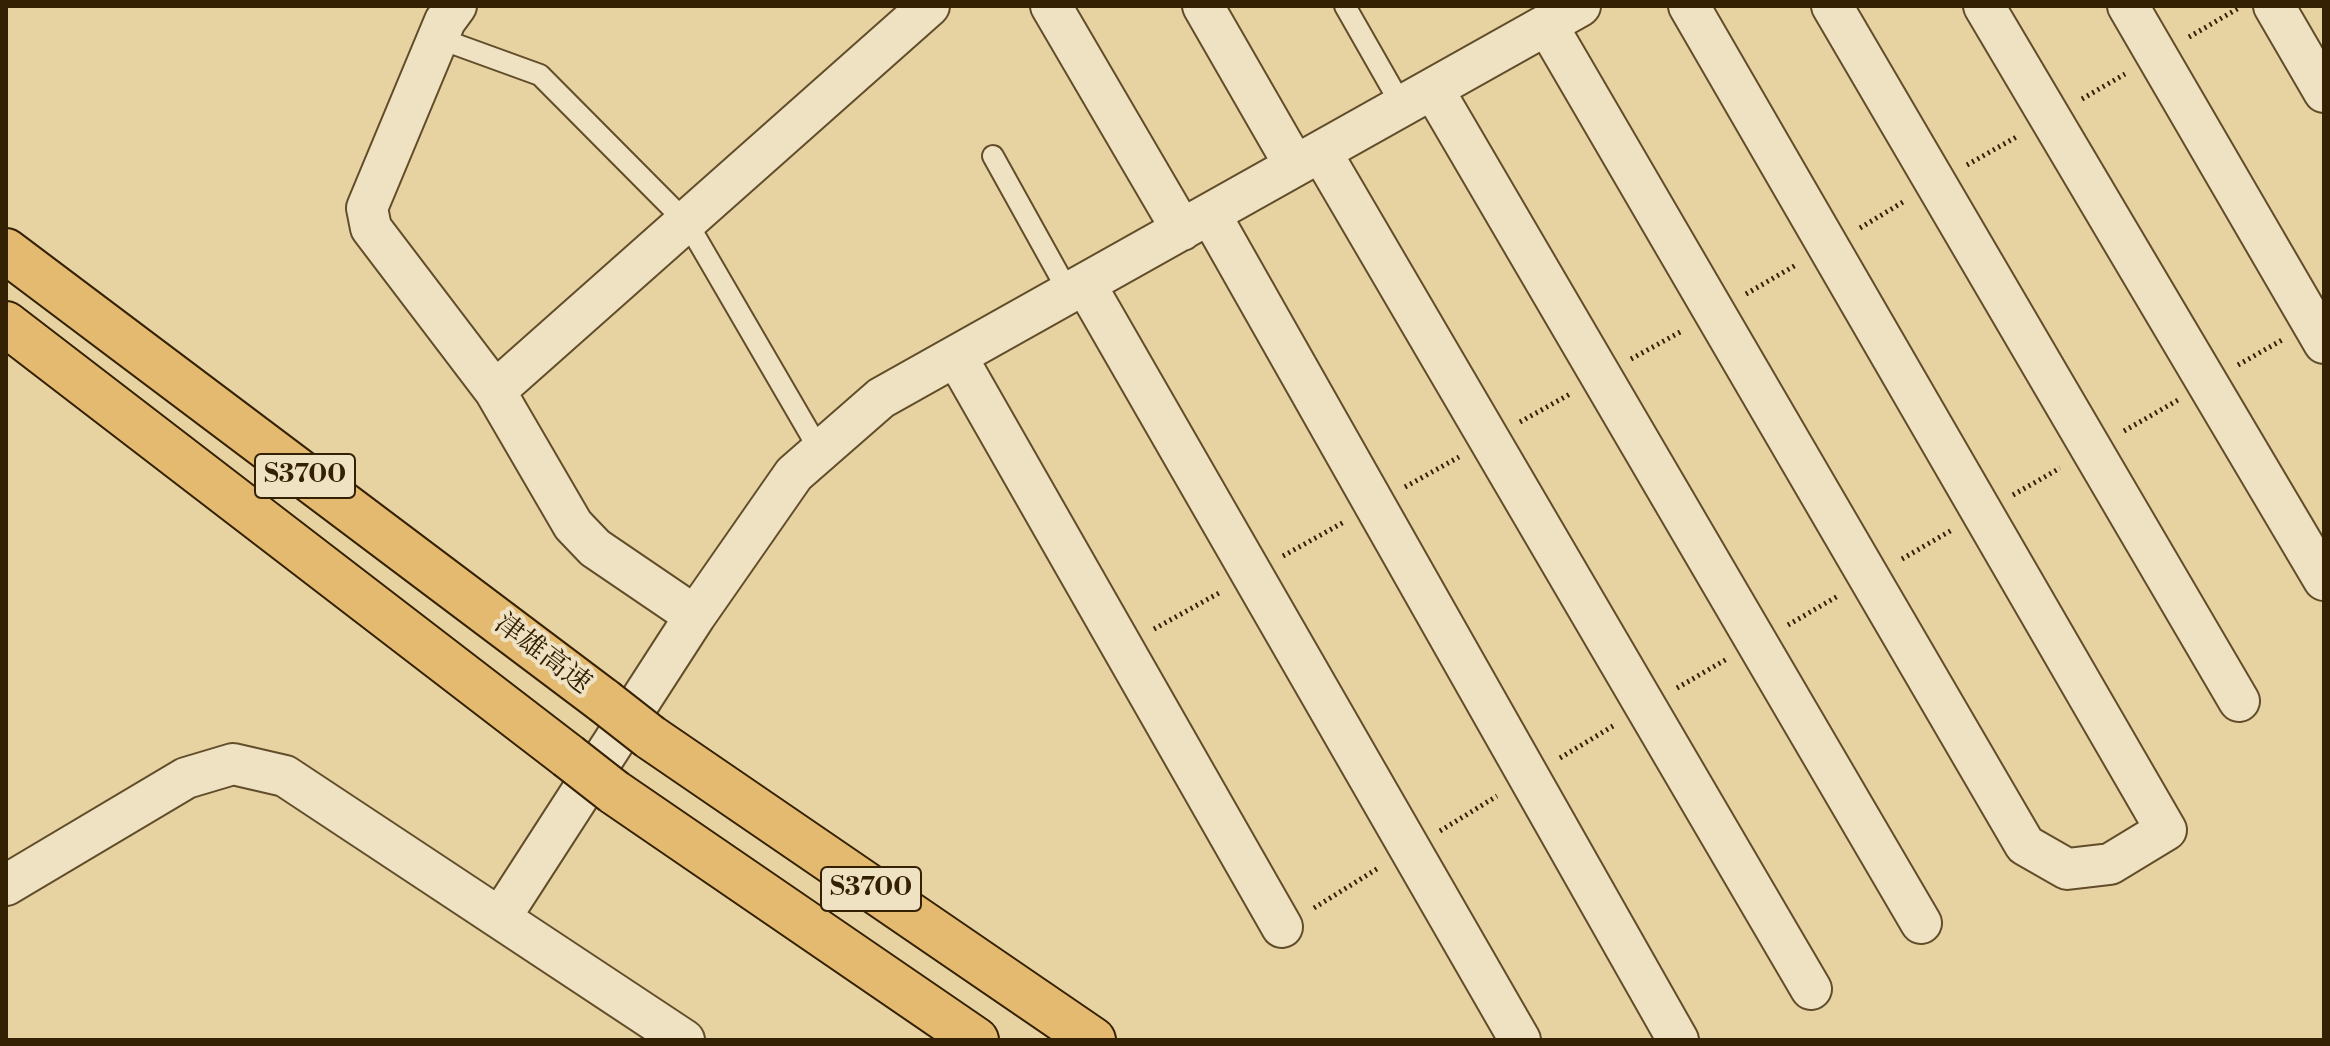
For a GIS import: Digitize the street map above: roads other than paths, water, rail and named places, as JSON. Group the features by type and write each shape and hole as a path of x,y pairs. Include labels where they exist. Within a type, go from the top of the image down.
{"highway":[{"name":"津雄高速","path":"6,251 650,737 1093,1040"},
{"name":"S3700","path":"6,324 614,792 976,1040"}],"street":[{"path":"495,391 688,224 929,6"},
{"path":"1051,6 1196,222 1529,777 1678,1040"},
{"path":"1203,6 1308,159 1645,706 1811,989"},
{"path":"500,918 695,616 794,474 881,398 1564,15 1870,578 2025,845 2067,869 2110,864 2166,830 1689,6"},
{"path":"1832,6 2239,701"},
{"path":"1984,6 2324,580"},
{"path":"2128,6 2318,333"},
{"path":"2274,6 2324,92"},
{"path":"447,22 367,208 371,228 495,391 573,525 595,548 695,616"},
{"path":"1417,98 1756,642 1921,923"},
{"path":"1077,288 1520,1040"},
{"path":"956,356 1282,927"},
{"path":"6,885 186,778 233,764 285,776 684,1040"}],"lane":[{"path":"1345,6 1417,98"},
{"path":"447,22 540,75 688,224 820,451"},
{"path":"993,156 1077,288"}]}
